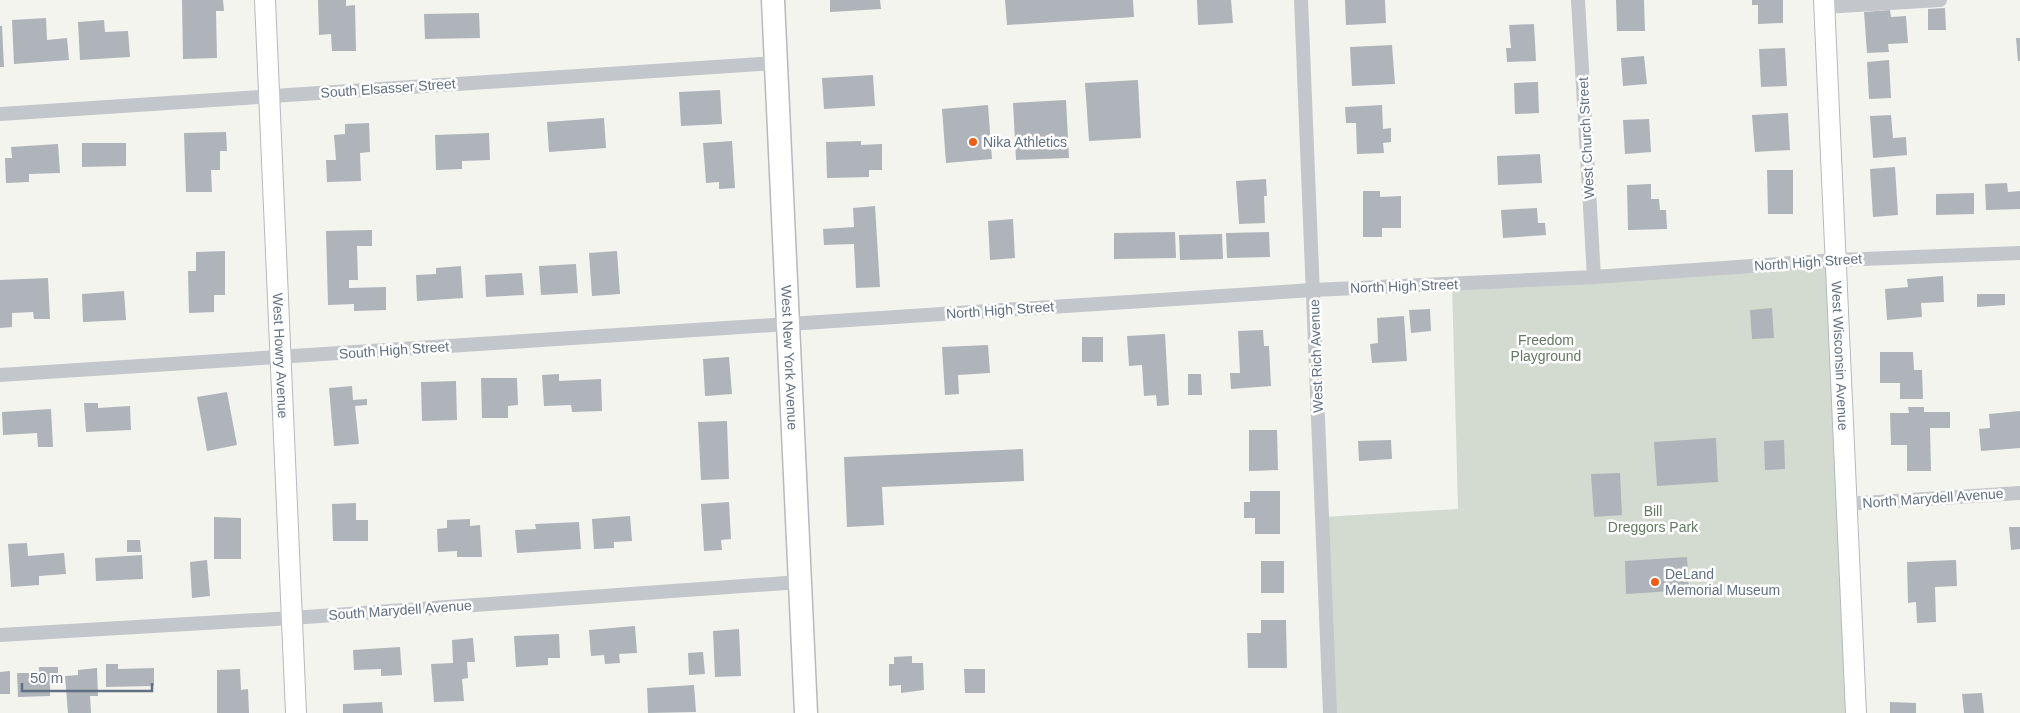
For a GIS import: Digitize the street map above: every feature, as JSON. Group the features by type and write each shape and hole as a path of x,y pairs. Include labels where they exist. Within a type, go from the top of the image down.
{"main road":[{"name":"West New York Avenue","path":"773,0 806,713"}],"street":[{"name":"West Howry Avenue","path":"265,0 296,713"},
{"name":"West Rich Avenue","path":"1301,0 1330,713"},
{"name":"West Church Street","path":"1578,0 1594,276"},
{"path":"1824,3 1940,0"},
{"name":"West Wisconsin Avenue","path":"1824,3 1856,713"},
{"name":"South Elsasser Street","path":"0,114 776,63"},
{"name":"North High Street","path":"788,323 1836,260 2020,253"},
{"name":"South High Street","path":"0,375 788,323"},
{"name":"North Marydell Avenue","path":"1846,504 2020,493"},
{"name":"South Marydell Avenue","path":"0,635 292,618 800,582"}],"green space":[{"name":"Bill Dreggors Park","path":"1836,260 1856,713 1330,713 1322,517 1458,509 1452,284"}],"building":[{"path":"182,0 223,0 224,11 216,11 217,58 183,59"},
{"path":"318,0 346,0 346,6 355,5 356,51 332,51 331,34 319,35"},
{"path":"830,0 880,0 881,9 830,12"},
{"path":"1005,0 1133,0 1134,17 1007,25"},
{"path":"1197,0 1231,0 1233,23 1198,25"},
{"path":"1345,0 1385,0 1386,23 1346,25"},
{"path":"1616,0 1644,0 1645,31 1617,31"},
{"path":"1752,0 1783,0 1783,23 1758,24 1758,5 1752,5"},
{"path":"1945,8 1946,30 1928,30 1928,9"},
{"path":"1890,10 1891,17 1906,16 1908,43 1888,44 1889,52 1867,53 1864,12"},
{"path":"479,13 480,38 425,39 424,14"},
{"path":"46,18 47,40 67,38 69,60 14,64 12,20"},
{"path":"104,20 105,32 128,31 130,57 80,60 78,22"},
{"path":"1534,24 1536,61 1507,62 1506,48 1511,48 1509,25"},
{"path":"0,26 2,26 4,67 0,67"},
{"path":"2016,38 2020,38 2020,61 2018,61"},
{"path":"1392,45 1395,84 1352,86 1350,47"},
{"path":"1785,48 1787,86 1761,87 1759,49"},
{"path":"1644,56 1647,84 1623,86 1621,58"},
{"path":"1889,60 1891,98 1869,99 1867,62"},
{"path":"873,75 875,106 824,109 822,78"},
{"path":"1138,80 1141,138 1089,141 1085,83"},
{"path":"1538,82 1539,113 1515,114 1514,83"},
{"path":"720,90 722,124 681,126 679,92"},
{"path":"1066,100 1069,158 1016,160 1013,103"},
{"path":"988,105 992,159 946,163 942,109"},
{"path":"1382,105 1383,129 1391,128 1391,142 1383,143 1384,153 1357,154 1356,123 1346,123 1345,107"},
{"path":"1788,113 1790,150 1755,152 1752,115"},
{"path":"1891,115 1893,138 1906,137 1907,155 1873,158 1870,116"},
{"path":"604,118 606,148 549,152 547,122"},
{"path":"1649,119 1651,152 1625,154 1623,120"},
{"path":"369,123 370,152 360,153 361,181 327,182 326,160 336,160 334,135 345,134 345,124"},
{"path":"226,132 227,151 220,151 220,170 211,170 212,192 186,192 184,133"},
{"path":"489,133 490,160 462,161 462,169 436,170 435,135"},
{"path":"732,141 735,188 719,189 719,182 706,183 703,143"},
{"path":"861,141 861,145 882,144 882,170 869,170 869,177 827,178 826,142"},
{"path":"82,143 126,143 126,166 82,167"},
{"path":"58,144 60,173 29,174 29,182 6,183 5,158 12,158 11,147"},
{"path":"1540,154 1542,183 1498,185 1497,156"},
{"path":"1895,167 1898,215 1873,217 1870,169"},
{"path":"1767,170 1793,170 1793,214 1768,214"},
{"path":"1266,179 1267,196 1264,196 1265,223 1239,224 1236,181"},
{"path":"2007,183 2008,192 2020,191 2020,209 1986,210 1985,184"},
{"path":"1651,184 1651,199 1659,199 1660,210 1666,210 1667,229 1628,230 1627,185"},
{"path":"1363,191 1380,191 1380,197 1401,196 1401,228 1382,228 1382,237 1363,237"},
{"path":"1974,193 1974,214 1936,215 1936,194"},
{"path":"875,206 880,287 856,288 854,244 824,245 823,229 854,227 853,208"},
{"path":"1537,208 1538,223 1545,223 1546,235 1503,238 1501,210"},
{"path":"1013,219 1015,258 990,260 988,221"},
{"path":"372,230 372,246 357,246 358,280 349,280 349,288 386,287 386,310 354,311 354,304 328,305 326,231"},
{"path":"1175,232 1176,258 1114,259 1114,233"},
{"path":"1269,232 1270,257 1227,258 1226,233"},
{"path":"1222,234 1223,259 1180,260 1179,235"},
{"path":"225,251 225,295 214,295 214,312 189,313 188,271 196,271 196,252"},
{"path":"617,251 620,294 592,296 589,253"},
{"path":"576,264 578,293 541,295 539,266"},
{"path":"461,266 463,298 417,301 416,275 436,274 436,268"},
{"path":"522,273 524,295 486,297 485,275"},
{"path":"1943,276 1944,302 1921,303 1922,317 1887,320 1885,289 1908,287 1907,279"},
{"path":"48,278 50,319 34,319 33,312 12,313 12,327 0,328 0,280"},
{"path":"124,291 126,320 83,322 82,294"},
{"path":"1977,294 2005,294 2005,305 1977,307"},
{"path":"1772,308 1774,338 1752,339 1750,310"},
{"path":"1430,309 1431,331 1411,333 1409,310"},
{"path":"1404,316 1407,361 1372,363 1370,344 1378,343 1377,318"},
{"path":"1263,330 1264,346 1269,346 1271,386 1231,389 1230,373 1240,373 1238,331"},
{"path":"1165,334 1169,405 1157,406 1156,395 1144,396 1142,365 1129,366 1127,336"},
{"path":"1082,337 1103,337 1103,362 1082,362"},
{"path":"988,345 990,373 958,375 959,394 945,395 942,347"},
{"path":"1880,352 1913,352 1914,370 1922,370 1923,399 1900,399 1900,383 1880,383"},
{"path":"729,357 732,394 705,396 703,359"},
{"path":"559,374 559,381 601,379 602,411 572,412 571,405 544,406 542,375"},
{"path":"1188,374 1201,374 1202,395 1188,395"},
{"path":"481,378 517,378 518,405 508,406 508,418 482,418"},
{"path":"456,381 457,420 422,421 421,382"},
{"path":"352,386 353,400 367,399 367,405 355,406 359,444 334,446 329,388"},
{"path":"227,392 237,445 207,451 197,397"},
{"path":"84,403 98,403 98,408 130,406 131,430 86,432"},
{"path":"1908,407 1924,407 1924,412 1950,412 1950,428 1930,428 1931,471 1907,471 1907,445 1891,445 1890,413 1909,413"},
{"path":"51,409 53,447 38,447 37,433 3,435 2,412"},
{"path":"2020,411 2020,448 1981,451 1979,429 1990,428 1989,414"},
{"path":"727,421 729,479 701,480 698,422"},
{"path":"1249,430 1277,430 1278,470 1249,471"},
{"path":"1716,438 1718,482 1657,486 1654,442"},
{"path":"1391,440 1392,459 1359,461 1358,441"},
{"path":"1784,440 1785,469 1765,470 1764,441"},
{"path":"1023,449 1024,481 882,487 884,525 847,527 844,457"},
{"path":"1620,473 1622,515 1594,517 1591,474"},
{"path":"1250,491 1280,491 1280,534 1255,534 1255,518 1244,518 1244,502 1250,502"},
{"path":"729,502 731,539 721,540 722,550 704,551 701,504"},
{"path":"356,503 356,520 368,520 368,541 333,541 332,504"},
{"path":"630,516 632,541 614,542 614,548 594,549 592,519"},
{"path":"214,517 241,518 241,559 214,559"},
{"path":"470,519 470,526 480,525 482,557 457,557 457,551 438,552 437,529 447,528 447,520"},
{"path":"579,522 581,549 517,553 515,530 536,529 535,524"},
{"path":"2009,527 2020,527 2020,549 2011,550"},
{"path":"127,540 140,540 141,552 127,552"},
{"path":"27,543 28,556 64,553 66,574 39,576 39,585 11,587 8,544"},
{"path":"142,555 143,579 96,581 95,558"},
{"path":"1687,557 1689,590 1626,594 1625,561"},
{"path":"207,560 210,596 192,598 190,562"},
{"path":"1956,560 1957,586 1935,587 1936,622 1917,623 1916,602 1908,603 1907,562"},
{"path":"1261,561 1284,561 1284,593 1261,593"},
{"path":"1261,620 1286,620 1287,668 1248,668 1247,633 1261,633"},
{"path":"635,626 637,653 619,654 620,663 605,664 604,655 591,656 589,630"},
{"path":"739,629 741,676 715,677 713,631"},
{"path":"559,634 560,658 548,658 548,665 516,667 514,636"},
{"path":"473,638 475,662 467,662 468,678 462,679 464,701 434,702 431,664 453,663 452,640"},
{"path":"400,647 402,675 381,676 381,669 354,670 353,650"},
{"path":"703,652 705,674 689,675 688,653"},
{"path":"912,656 912,663 923,663 924,690 901,693 901,685 889,686 889,664 894,664 894,657"},
{"path":"106,664 118,664 118,669 154,668 154,686 106,687"},
{"path":"39,667 58,667 58,685 50,685 50,696 18,697 17,673 39,673"},
{"path":"97,668 98,696 90,696 91,713 68,713 65,676 78,675 78,670"},
{"path":"240,669 241,690 248,689 249,713 217,713 217,670"},
{"path":"964,669 985,669 985,693 965,693"},
{"path":"10,671 10,694 0,694 0,672"},
{"path":"694,685 696,712 648,713 647,688"},
{"path":"1982,693 1984,713 1964,713 1962,694"},
{"path":"382,702 383,713 343,713 343,704"},
{"path":"1890,702 1916,703 1916,713 1890,713"}],"place":[{"name":"Nika Athletics","path":"973,142"},
{"name":"DeLand Memorial Museum","path":"1655,582"}],"park label":[{"name":"Freedom Playground","path":"1546,348"}]}
